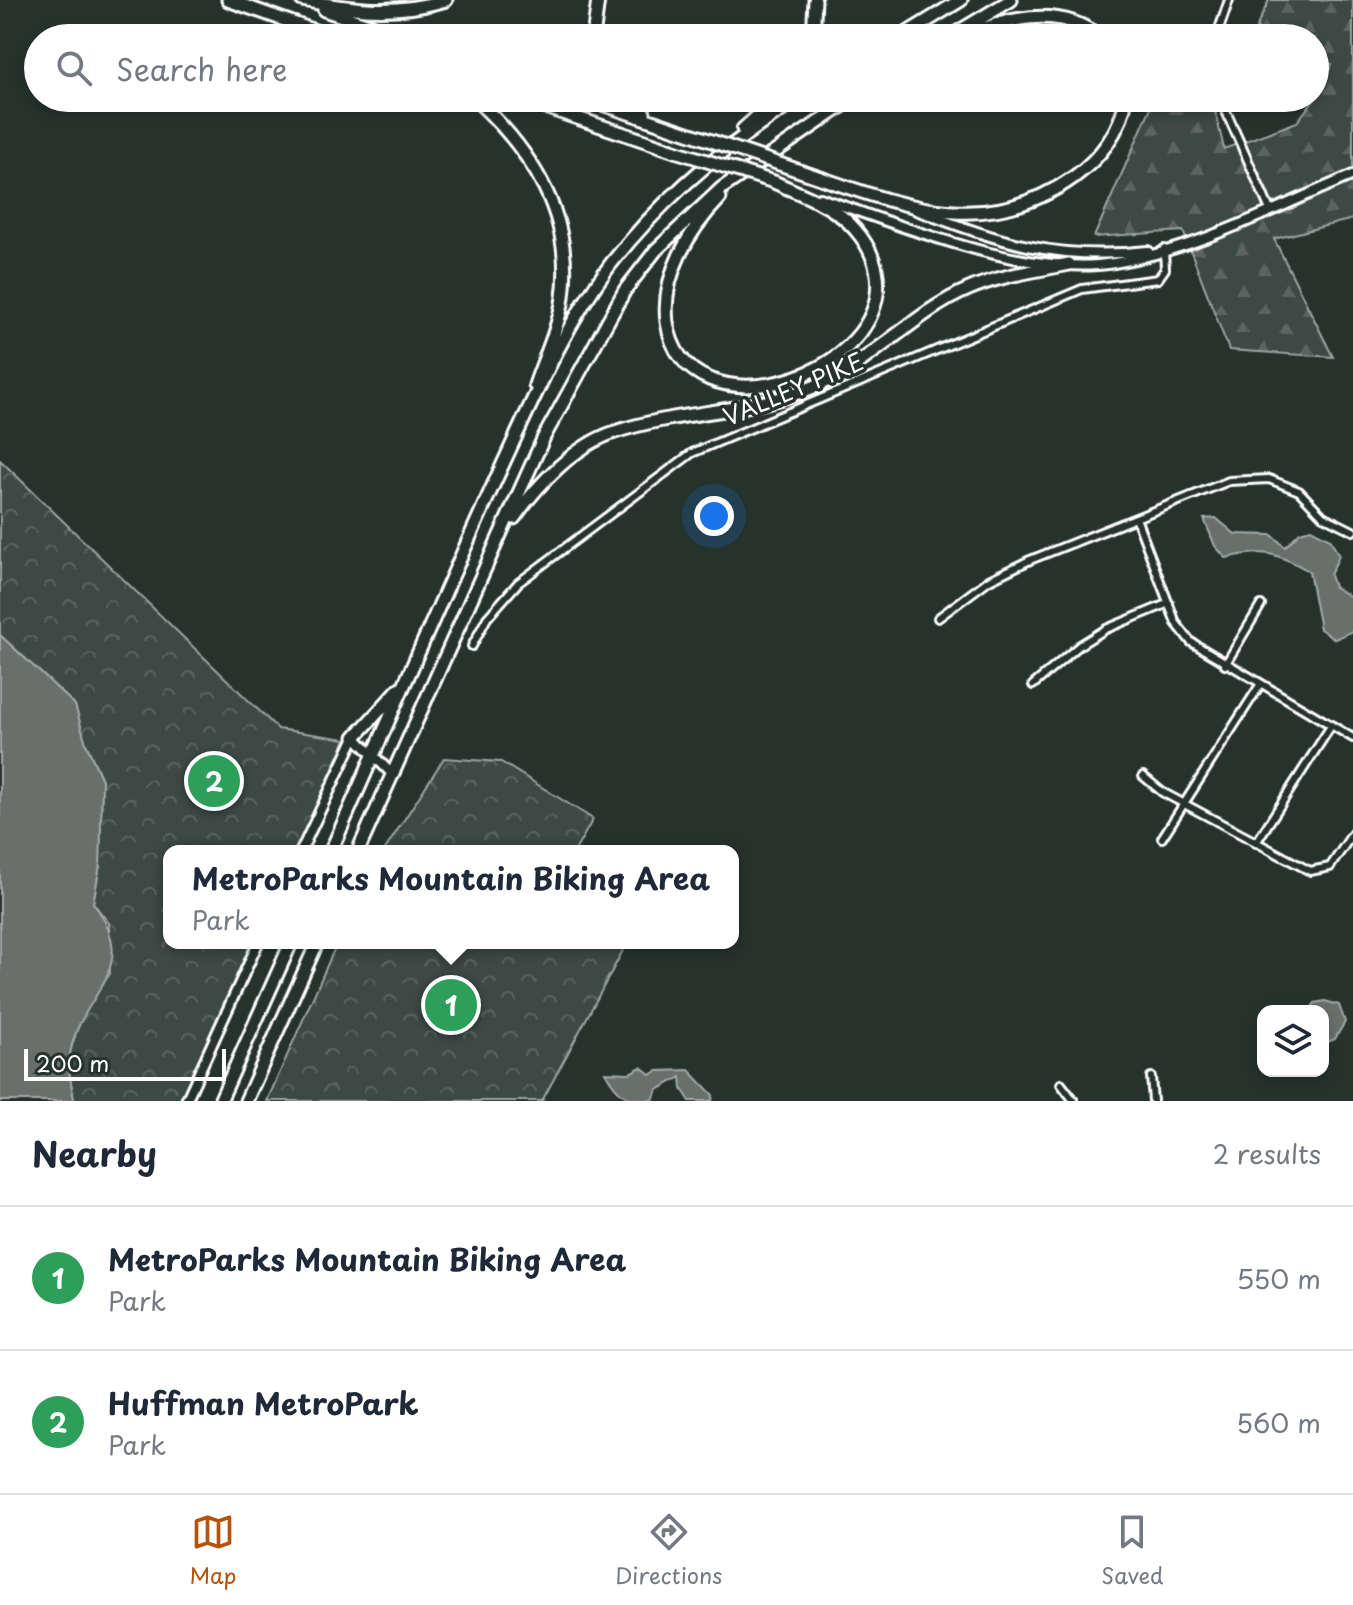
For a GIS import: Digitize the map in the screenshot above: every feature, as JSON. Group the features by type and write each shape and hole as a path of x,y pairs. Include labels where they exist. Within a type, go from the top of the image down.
{"highway":[{"path":"228,0 296,24"},
{"path":"294,0 365,24"},
{"path":"302,0 377,12 409,10 446,0"},
{"path":"595,24 598,0"},
{"path":"814,24 815,0"},
{"path":"922,24 961,0"},
{"path":"971,24 1011,0"},
{"path":"995,24 1037,17 1067,19 1076,24"},
{"path":"490,112 532,160 559,230 563,297 521,426"},
{"path":"559,112 675,151 774,182 833,210 858,233 876,270 875,309 854,344 826,362 777,383 748,388 724,386 700,376 682,357 669,334 665,302 672,274 700,223 756,163"},
{"path":"626,112 899,204 974,214 1007,210 1040,198 1078,174 1105,148 1124,112"},
{"path":"641,112 700,137"},
{"path":"334,845 521,426 575,318 609,267 654,213 763,112"},
{"path":"719,153 780,112"},
{"path":"361,845 544,437 625,290 656,250 690,216 756,163 833,112"},
{"path":"500,538 537,489 558,469 612,433 796,395 867,358 967,289 998,278 1069,264"},
{"path":"355,737 411,675"},
{"path":"220,1101 288,949"},
{"path":"246,1101 314,949"}],"street":[{"path":"1221,24 1229,0"},
{"path":"1226,112 1270,210"},
{"path":"774,182 943,239 1012,257 1069,264 1111,264 1164,249 1353,175"},
{"path":"899,204 1002,242 1054,253 1092,256 1164,249"},
{"name":"VALLEY PIKE","path":"472,646 487,618 518,583 692,453 1082,289 1158,279 1165,269 1164,249"},
{"path":"938,618 989,580 1030,560 1229,481 1269,479 1299,491 1323,516 1353,531"},
{"path":"1136,518 1176,623 1191,642 1225,665 1353,738"},
{"path":"1033,685 1080,645 1106,629 1169,603"},
{"path":"1225,665 1261,605"},
{"path":"1162,838 1260,685"},
{"path":"1256,843 1331,726"},
{"path":"304,845 355,737 393,775"},
{"path":"1143,776 1182,803 1310,871 1325,870 1334,864 1353,833"},
{"path":"186,1101 255,949"},
{"path":"1151,1077 1153,1101"},
{"path":"1061,1084 1074,1101"}],"green space":[{"path":"1269,0 1353,0 1353,219 1274,239 1333,357 1229,350 1183,231 1094,237 1149,112 1215,112 1224,149 1297,122 1304,112 1329,112 1329,70 1332,64 1329,63 1329,24 1258,24"},
{"path":"0,460 278,729 346,739 300,845 163,845 163,949 256,949 192,1101 74,1101 69,1067 74,1039 89,1004 110,974 109,923 93,903 100,865 102,780 86,744 75,705 0,635"},
{"path":"444,758 501,762 593,819 578,845 388,845"},
{"path":"334,949 624,949 542,1101 267,1101"}],"shaded area":[{"path":"1216,518 1235,534 1272,535 1285,547 1300,532 1311,529 1330,539 1339,556 1330,575 1334,587 1353,598 1353,631 1335,639 1320,629 1309,571 1269,554 1226,558 1215,546 1204,519"},
{"path":"0,635 75,705 86,744 102,780 100,865 93,903 108,927 113,948 103,984 73,1040 69,1068 74,1101 0,1101"},
{"path":"1325,1001 1339,1005 1345,1022 1335,1039 1329,1042 1329,1005 1314,1005"},
{"path":"641,1067 651,1075 657,1071 689,1070 713,1095 712,1101 690,1101 682,1089 681,1077 657,1090 653,1100 629,1098 614,1086 605,1072 630,1073"}],"place":[{"name":"Huffman MetroPark","path":"214,781"},
{"name":"MetroParks Mountain Biking Area","path":"451,1005"}]}
